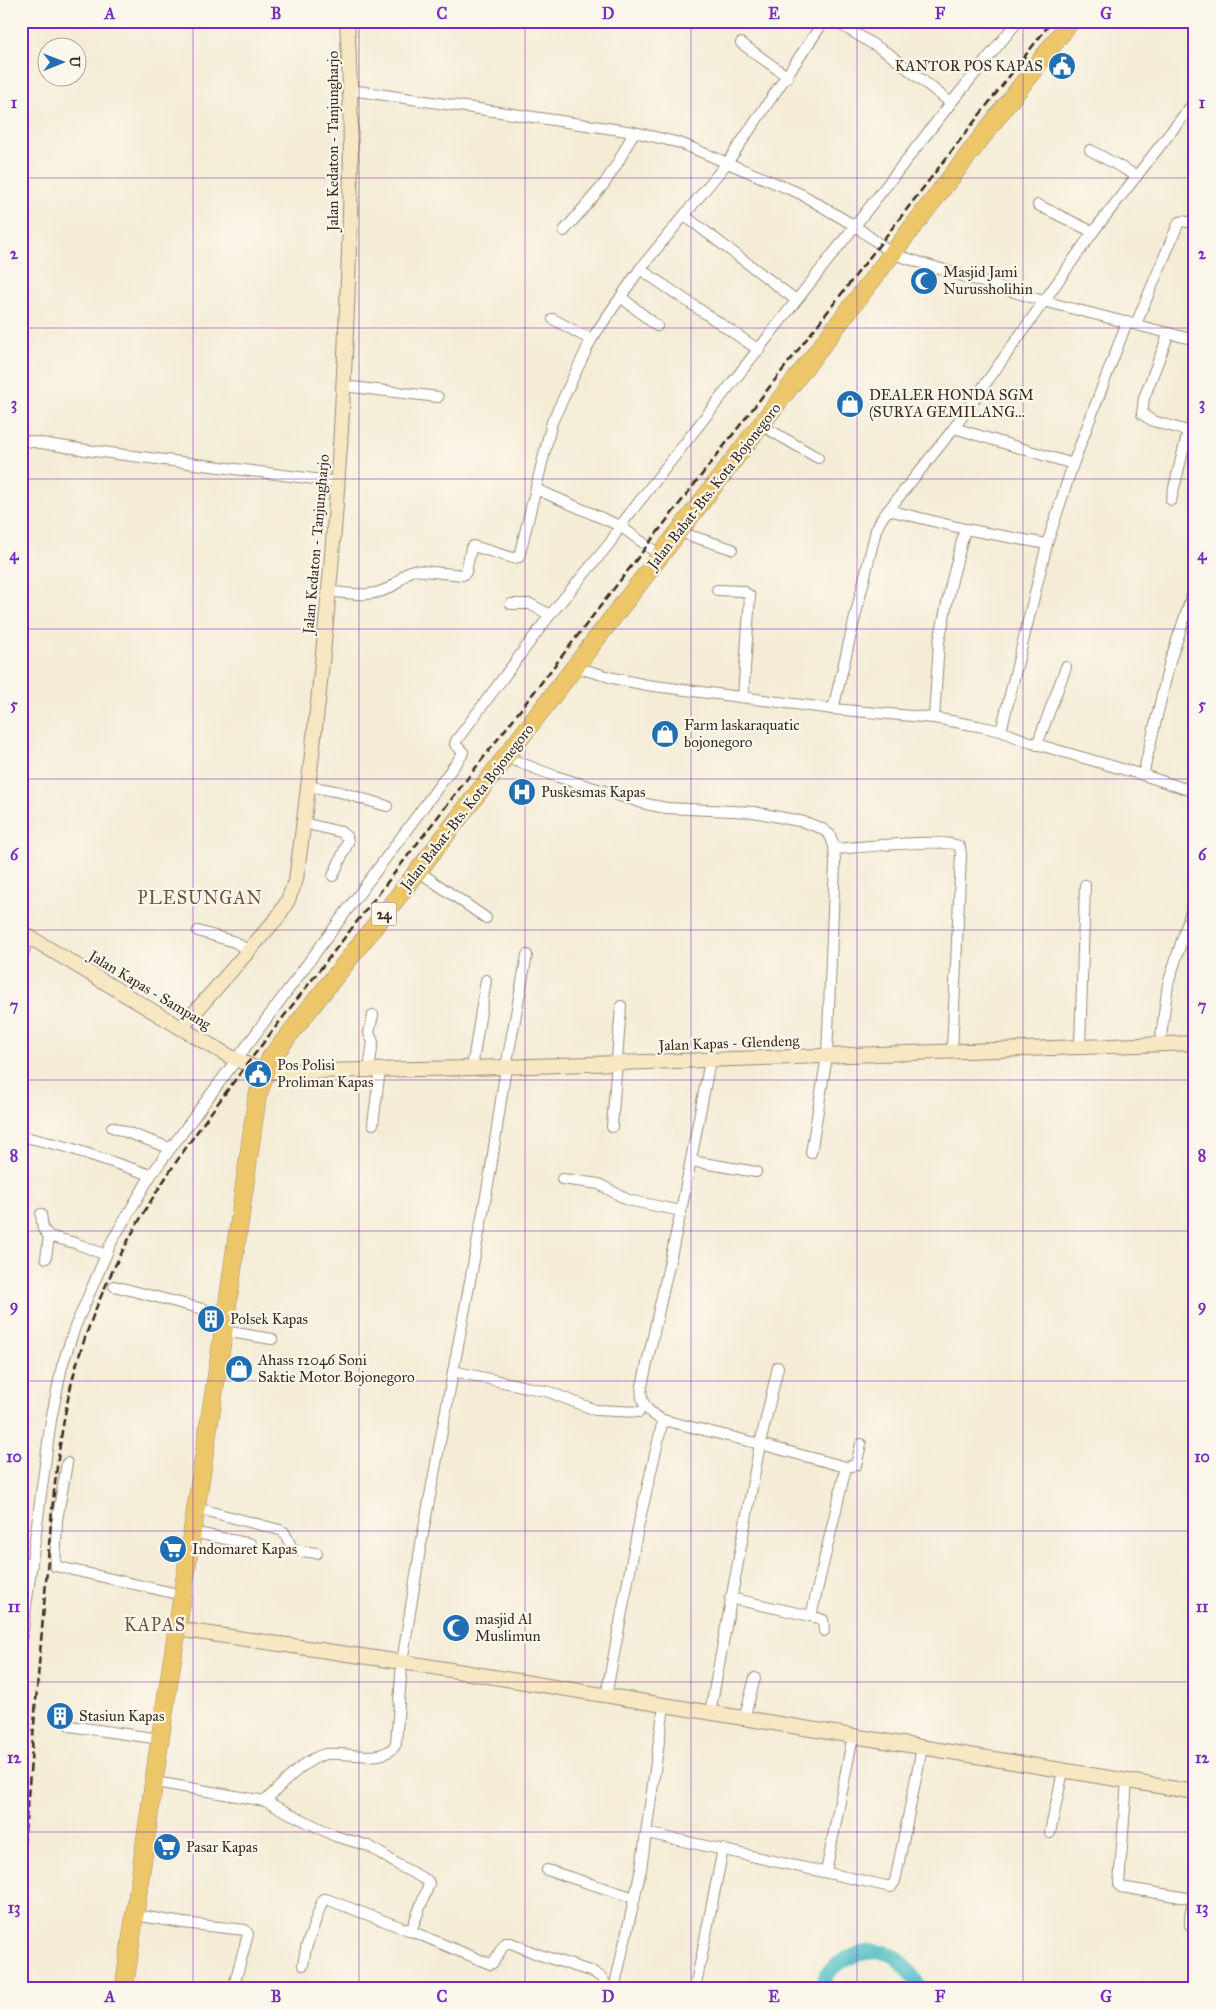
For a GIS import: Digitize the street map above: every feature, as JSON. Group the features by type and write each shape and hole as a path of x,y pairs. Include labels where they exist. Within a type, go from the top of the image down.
{"highway":[{"name":"Jalan Babat-Bts. Kota Bojonegoro","path":"124,1989 160,1739 225,1323 257,1098 264,1072 277,1048 418,871 1072,21"}],"street":[{"name":"Jalan Kedaton - Tanjungharjo","path":"181,1028 278,917 287,902 296,880 308,786 338,482 350,250 351,90 347,21"},
{"path":"328,591 369,595 394,585 409,571 413,570 464,574 467,570 471,548 474,546 513,558 518,557 552,422 591,340 640,268 727,163 824,21"},
{"path":"835,21 889,54 951,103"},
{"path":"21,1644 27,1563 50,1420 62,1366 75,1327 112,1241 151,1175 462,754 455,744 456,741 550,615 610,543 620,526 759,350 796,300 1018,21"},
{"path":"741,43 788,76"},
{"path":"351,90 634,132 680,143 801,194 855,226 893,254 1043,301 1195,340"},
{"path":"833,709 876,530 888,510 954,428 1094,232 1195,101"},
{"path":"564,231 604,184 618,164 634,132"},
{"path":"1090,150 1138,176"},
{"path":"1038,205 1094,232"},
{"path":"685,216 796,300"},
{"path":"1001,732 1047,544 1073,464 1132,323 1177,227 1181,221 1195,224"},
{"path":"640,268 759,350"},
{"path":"621,297 657,326"},
{"path":"552,319 591,340"},
{"path":"1169,333 1144,398 1142,412 1147,418 1192,432 1171,500"},
{"path":"343,386 438,397"},
{"path":"761,425 818,458"},
{"path":"954,428 1073,464"},
{"path":"21,440 338,482"},
{"path":"536,489 620,526 660,555"},
{"path":"888,510 965,529 1047,544"},
{"path":"934,718 939,642 965,529"},
{"path":"679,532 732,549"},
{"path":"1143,775 1160,700 1191,610 1195,587"},
{"path":"717,590 743,591 750,596 743,698"},
{"path":"511,604 530,604 550,615"},
{"path":"1037,745 1066,666"},
{"path":"575,667 637,684 833,709 934,718 1001,732 1037,745 1195,792"},
{"path":"505,757 554,776 646,804 674,808 744,811 804,822 828,832 833,839 835,849 827,1056 811,1152"},
{"path":"308,786 340,792 387,806"},
{"path":"303,823 340,832 347,837 348,842 333,876"},
{"path":"835,849 928,843 955,843 960,847 952,1051"},
{"path":"418,871 486,918"},
{"path":"1080,1047 1085,885"},
{"path":"1160,1044 1168,984 1192,920 1195,900"},
{"path":"198,931 235,942 248,950"},
{"path":"21,959 25,934"},
{"name":"Jalan Kapas - Sampang","path":"25,934 181,1028 236,1059 264,1072"},
{"path":"265,1801 298,1770 324,1754 357,1756 384,1754 396,1744 402,1662 421,1544 490,1174 506,1067 527,955"},
{"path":"472,1068 486,980"},
{"path":"612,1128 621,1006"},
{"path":"373,1015 369,1033 373,1042 373,1124"},
{"name":"Jalan Kapas - Glendeng","path":"264,1072 710,1061 1195,1042"},
{"path":"639,1412 637,1406 641,1397 681,1211 710,1061"},
{"path":"112,1127 170,1148"},
{"path":"21,1136 67,1147 151,1175"},
{"path":"691,1161 756,1172"},
{"path":"562,1179 599,1184 628,1200 681,1211"},
{"path":"41,1214 43,1229 49,1236 75,1242 106,1255"},
{"path":"46,1258 49,1236"},
{"path":"114,1286 272,1339"},
{"path":"710,1713 760,1444 778,1367"},
{"path":"452,1371 549,1392 595,1410 639,1412 846,1468 856,1465 862,1444"},
{"path":"641,1397 647,1410 659,1418"},
{"path":"606,1696 659,1418"},
{"path":"67,1463 57,1520 55,1566 182,1595"},
{"path":"811,1616 846,1468"},
{"path":"196,1508 280,1530 284,1532 293,1550 317,1553"},
{"path":"192,1532 251,1544"},
{"path":"730,1598 823,1620 824,1631"},
{"path":"177,1629 402,1662 1195,1792"},
{"path":"744,1719 755,1678"},
{"path":"614,1989 635,1898 647,1833 664,1706"},
{"path":"70,1726 160,1739"},
{"path":"826,1872 853,1736"},
{"path":"647,1833 722,1848 886,1886 893,1885 922,1748"},
{"path":"1050,1833 1064,1771"},
{"path":"1127,1781 1119,1885 1194,1895 1190,1922 1195,1927"},
{"path":"155,1782 265,1801 335,1836 369,1846 428,1881 429,1884 411,1931"},
{"path":"694,1989 722,1848"},
{"path":"547,1870 635,1898"},
{"path":"303,1965 306,1948 323,1899 326,1899 411,1931 490,1964 493,1963 505,1943 511,1942 537,1954 592,1972 600,1977 609,1989"},
{"path":"135,1915 184,1924 245,1930 248,1934 233,1989"}],"waterway":[{"path":"822,1989 827,1974 833,1968 848,1958 873,1952 890,1954 898,1959 921,1989"}],"railway":[{"path":"21,1880 52,1510 62,1429 75,1370 95,1310 131,1235 174,1165 247,1064 1052,21"}],"place":[{"name":"KANTOR POS KAPAS","path":"1062,66"},
{"name":"Masjid Jami Nurussholihin","path":"924,281"},
{"name":"DEALER HONDA SGM (SURYA GEMILANG…","path":"850,404"},
{"name":"Farm laskaraquatic bojonegoro","path":"665,734"},
{"name":"Puskesmas Kapas","path":"522,792"},
{"name":"Pos Polisi Proliman Kapas","path":"258,1074"},
{"name":"Polsek Kapas","path":"211,1319"},
{"name":"Ahass 12046 Soni Saktie Motor Bojonegoro","path":"239,1369"},
{"name":"Indomaret Kapas","path":"173,1549"},
{"name":"masjid Al Muslimun","path":"456,1628"},
{"name":"Stasiun Kapas","path":"60,1716"},
{"name":"Pasar Kapas","path":"167,1847"}],"district":[{"name":"PLESUNGAN","path":"200,898"},
{"name":"KAPAS","path":"155,1625"}]}
